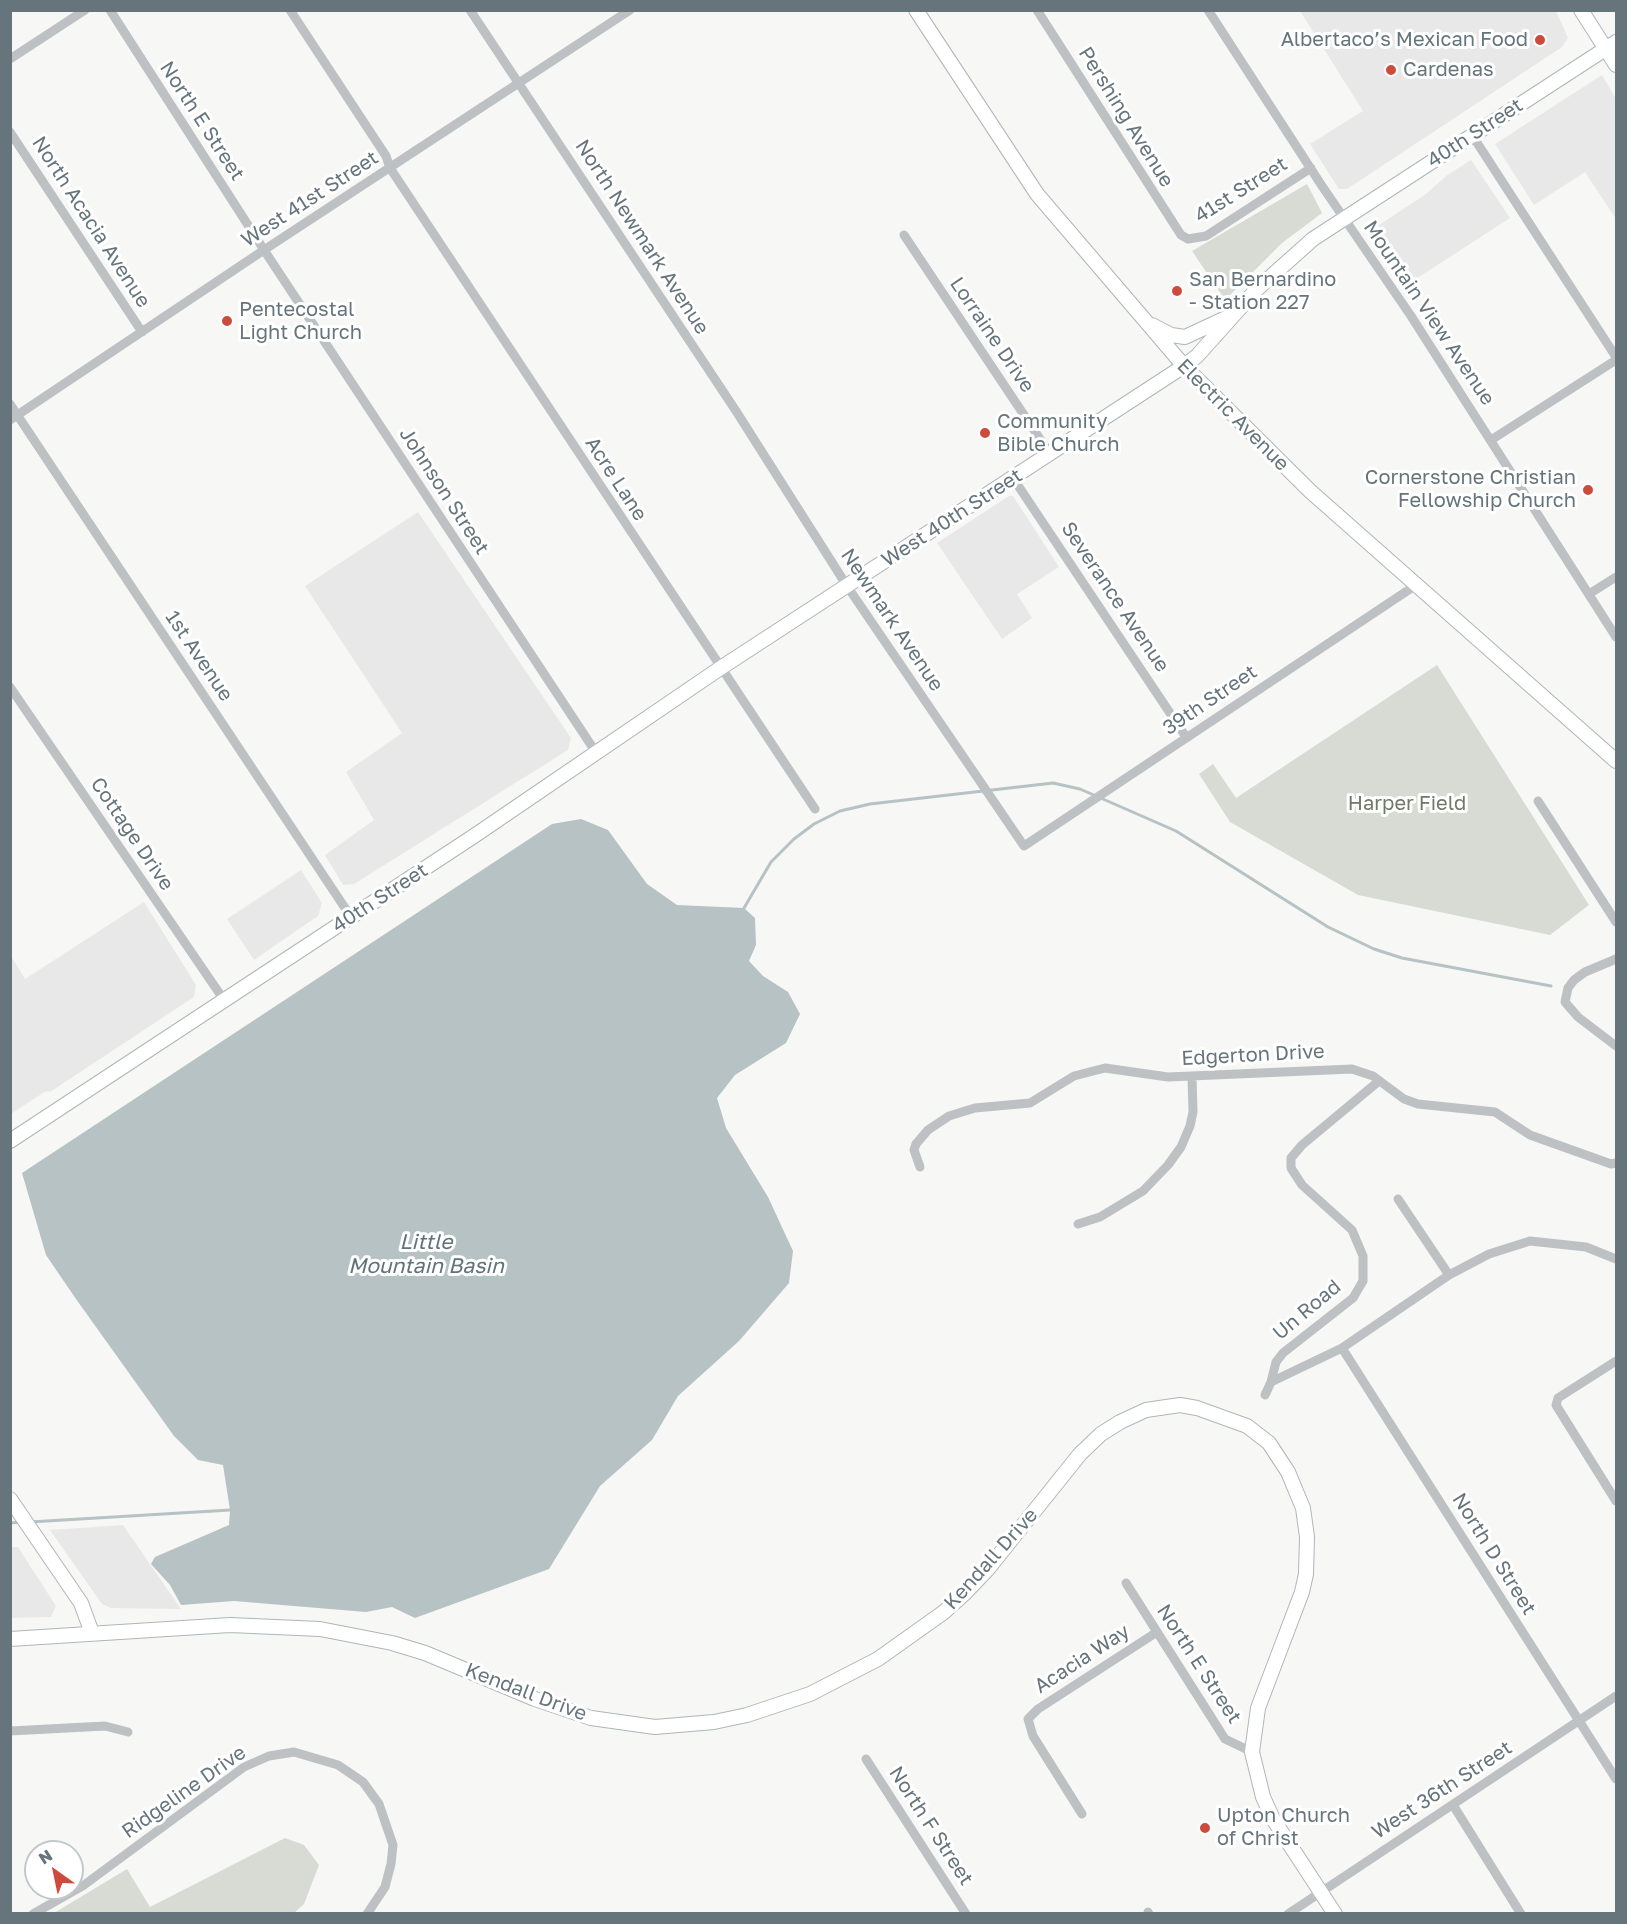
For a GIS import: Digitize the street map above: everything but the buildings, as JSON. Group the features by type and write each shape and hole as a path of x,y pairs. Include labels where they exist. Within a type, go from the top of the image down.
{"main road":[{"name":"Electric Avenue","path":"916,10 1036,194 1184,366 1310,491 1617,761"},
{"path":"1581,10 1611,45 1617,65"},
{"name":"40th Street","path":"1344,218 1611,45"},
{"name":"West 40th Street","path":"747,651 1184,366 1197,356 1285,263 1344,218"},
{"path":"1143,320 1171,335 1185,337 1235,314"},
{"name":"40th Street","path":"10,1141 474,836 595,751 747,651"},
{"name":"Kendall Drive","path":"10,1640 261,1624 320,1629 392,1643 425,1653 535,1699 591,1718 655,1727 714,1722 747,1715 810,1694 846,1678 911,1638 944,1612 987,1570 1080,1454 1101,1434 1146,1410 1180,1405 1224,1416 1255,1431 1269,1443 1282,1461 1304,1508 1307,1538 1306,1574 1302,1592 1258,1708 1252,1752 1263,1797 1273,1819 1335,1914"},
{"path":"10,1499 81,1603 92,1633"}],"street":[{"path":"10,59 85,10"},
{"name":"North E Street","path":"110,10 264,250"},
{"name":"Acre Lane","path":"290,10 386,156 390,168 719,669 815,809"},
{"path":"470,10 519,84"},
{"name":"West 41st Street","path":"14,418 264,250 630,10"},
{"name":"Pershing Avenue","path":"1037,10 1174,228 1188,239"},
{"name":"Mountain View Avenue","path":"1208,10 1491,440 1617,637"},
{"name":"North Newmark Avenue","path":"519,84 736,411"},
{"name":"North Acacia Avenue","path":"10,132 142,332"},
{"path":"1472,135 1617,359 1491,440"},
{"name":"41st Street","path":"1188,239 1206,236 1311,168"},
{"name":"Lorraine Drive","path":"904,235 1050,454"},
{"name":"Johnson Street","path":"264,250 595,751"},
{"name":"1st Avenue","path":"10,404 14,418 351,917"},
{"name":"Newmark Avenue","path":"736,411 847,586 1024,846"},
{"name":"Severance Avenue","path":"1013,478 1186,737"},
{"path":"1589,594 1617,577"},
{"name":"39th Street","path":"1024,846 1416,585"},
{"name":"Cottage Drive","path":"10,687 224,1000"},
{"path":"1538,801 1617,922"},
{"path":"1617,959 1585,972 1574,980 1568,987 1565,1002 1578,1017 1617,1046"},
{"name":"Edgerton Drive","path":"920,1167 914,1150 921,1136 938,1123 962,1110 1030,1103 1074,1076 1094,1069 1123,1069 1150,1075 1192,1077 1352,1069 1364,1071 1404,1099 1418,1104 1495,1112 1530,1135 1611,1164 1617,1163"},
{"path":"1078,1224 1100,1217 1143,1191 1168,1165 1181,1147 1190,1126 1193,1112 1192,1077"},
{"name":"Un Road","path":"1271,1382 1276,1362 1283,1353 1346,1304 1363,1281 1363,1256 1352,1230 1302,1185 1292,1168 1292,1158 1302,1145 1379,1081"},
{"path":"1398,1199 1449,1275"},
{"path":"1265,1395 1271,1382 1342,1348 1449,1275 1489,1254 1530,1240 1586,1247 1617,1259"},
{"name":"North D Street","path":"1342,1348 1617,1779"},
{"path":"1617,1361 1556,1401 1561,1414 1617,1500"},
{"name":"North E Street","path":"1126,1583 1225,1739 1252,1752"},
{"name":"Acacia Way","path":"1082,1814 1033,1736 1028,1719 1038,1709 1157,1632"},
{"name":"West 36th Street","path":"1288,1914 1617,1696"},
{"path":"10,1731 105,1725 128,1732"},
{"name":"Ridgeline Drive","path":"33,1914 84,1885 244,1767 269,1756 294,1752 338,1765 363,1782 379,1804 393,1845 391,1864 385,1887 367,1914"},
{"name":"North F Street","path":"866,1759 966,1914"},
{"path":"1452,1805 1521,1914"}],"shaded area":[{"path":"1300,11 1556,11 1568,38 1562,47 1347,189 1339,189 1310,144 1363,111"},
{"path":"1602,75 1616,99 1616,219 1585,172 1534,205 1495,144"},
{"path":"1471,160 1510,218 1405,286 1372,234 1373,229 1426,194 1446,176"},
{"path":"1009,496 1013,496 1059,567 1017,594 1032,618 1002,639 937,543"},
{"path":"418,512 571,738 568,750 354,884 343,885 325,855 374,820 346,772 402,733 305,586"},
{"path":"301,870 322,903 318,916 254,960 227,919"},
{"path":"144,902 196,985 194,997 50,1092 46,1091 11,1114 11,956 25,979"},
{"path":"123,1525 181,1609 111,1608 102,1604 50,1530"},
{"path":"11,1547 18,1547 56,1606 51,1617 11,1618"}],"green space":[{"path":"1307,184 1322,213 1282,243 1225,300 1192,251"},
{"name":"Harper Field","path":"1437,665 1589,905 1550,935 1358,895 1230,822 1199,774 1213,764 1236,798"},
{"path":"285,1838 304,1845 319,1865 304,1904 294,1913 54,1913 76,1900 84,1900 84,1895 127,1869 150,1907"}],"water":[{"name":"Little Mountain Basin","path":"581,819 608,830 647,884 677,905 744,908 755,918 756,945 749,961 763,976 788,992 800,1014 786,1043 735,1075 717,1098 726,1128 768,1197 793,1251 789,1283 739,1341 678,1396 652,1440 600,1486 549,1569 415,1618 392,1607 366,1612 234,1601 181,1605 170,1585 151,1564 155,1557 229,1525 230,1510 223,1465 198,1460 174,1436 76,1299 46,1255 22,1173 552,824"}],"waterway":[{"path":"744,908 771,862 794,839 814,824 840,811 870,804 1053,783 1080,789 1176,831 1328,927 1374,949 1402,958 1551,986"},
{"path":"30,1522 230,1510"},
{"path":"10,1523 21,1522"}],"place":[{"name":"Albertaco’s Mexican Food","path":"1540,40"},
{"name":"Cardenas","path":"1391,70"},
{"name":"San Bernardino - Station 227","path":"1177,291"},
{"name":"Pentecostal Light Church","path":"227,321"},
{"name":"Community Bible Church","path":"985,433"},
{"name":"Cornerstone Christian Fellowship Church","path":"1588,490"},
{"name":"Upton Church of Christ","path":"1205,1828"}]}
